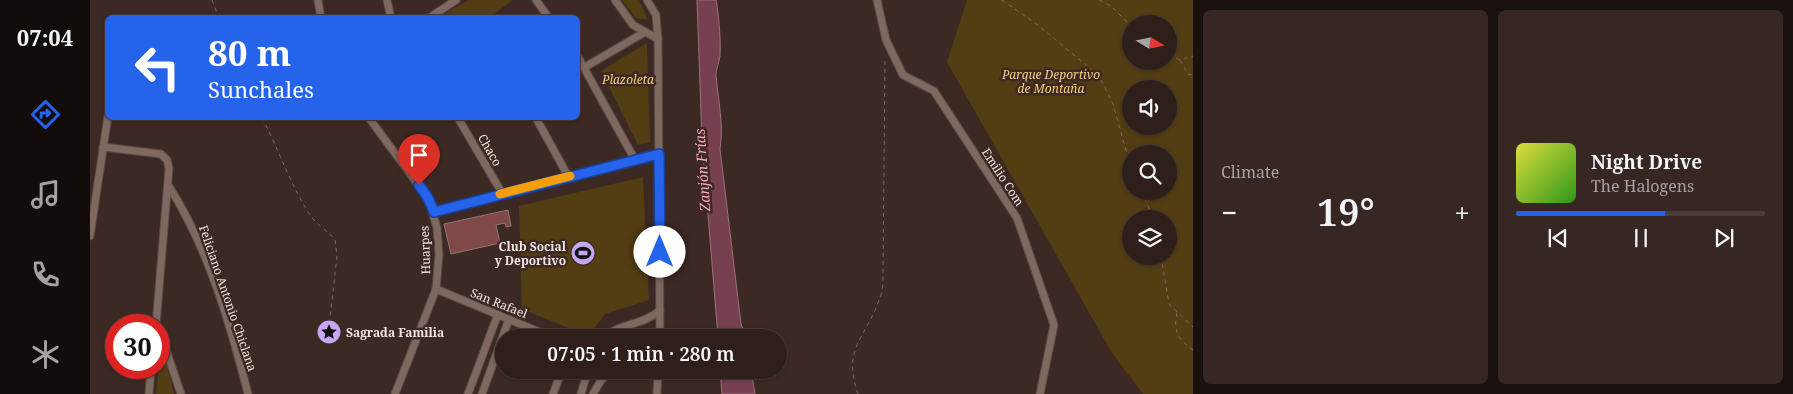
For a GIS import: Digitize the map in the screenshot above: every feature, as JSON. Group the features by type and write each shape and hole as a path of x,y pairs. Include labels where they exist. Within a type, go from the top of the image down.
{"street":[{"path":"318,0 320,15"},
{"path":"387,0 390,15"},
{"path":"536,0 547,15"},
{"path":"615,0 633,25 658,39"},
{"path":"647,0 656,15 658,39 660,329"},
{"name":"Emilio Com","path":"877,0 886,40 903,75 934,91 1016,218 1054,325 1040,394"},
{"path":"434,15 456,1"},
{"path":"585,67 645,32"},
{"path":"580,60 635,160"},
{"path":"90,236 107,120"},
{"name":"Huarpes","path":"370,120 428,198 434,212 439,255 436,289 396,394"},
{"name":"Chaco","path":"459,120 502,193"},
{"path":"537,120 568,176"},
{"path":"103,147 161,154 167,160 169,168 168,185 158,314"},
{"path":"434,212 659,154"},
{"name":"Feliciano Antonio Chiclana","path":"168,185 185,212 202,250 229,328 248,394"},
{"name":"San Rafael","path":"436,289 533,329"},
{"path":"616,329 650,319 660,310"},
{"path":"468,394 498,314"},
{"path":"482,394 509,319"},
{"path":"170,362 181,394"},
{"path":"149,394 150,379"},
{"path":"553,394 559,379"},
{"path":"580,394 585,379"},
{"path":"593,394 602,379"},
{"path":"657,394 658,379"}],"path":[{"path":"212,0 217,15"},
{"path":"1002,0 1039,26 1099,76 1113,104 1125,145"},
{"path":"1098,0 1111,6 1122,17"},
{"path":"1193,56 1180,60 1188,74 1193,76"},
{"path":"858,394 852,372 853,354 859,338 880,298 884,274 885,58"},
{"path":"263,120 279,149 290,180 310,215 335,239 337,256 329,326"},
{"path":"1162,265 1169,304 1193,327"},
{"path":"1177,312 1174,328 1179,340 1193,350"}],"green space":[{"path":"469,0 513,0 493,15 442,15"},
{"path":"622,0 639,0 648,19 637,19"},
{"name":"Parque Deportivo de Montaña","path":"967,0 1193,0 1193,394 1143,394 1112,353 947,62"},
{"name":"Plazoleta","path":"647,43 650,142 638,145 601,71"},
{"name":"Club Social y Deportivo","path":"643,177 649,300 605,314 593,329 571,329 522,309 519,206"},
{"path":"170,378 174,394 156,394 158,379"}],"shaded area":[{"path":"697,0 716,0 720,30 720,56 716,75 721,122 720,149 743,329 717,329 702,141"},
{"path":"721,379 752,379 755,394 722,394"}],"building":[{"path":"508,210 511,226 506,227 505,223 496,225 500,243 451,254 444,224"}],"slow traffic":[{"path":"500,194 570,176"}],"place":[{"name":"Club Social y Deportivo","path":"583,253"},
{"name":"Sagrada Familia","path":"329,332"}],"route":[{"path":"419,185 428,198 434,212 552,180 659,154 660,252"}],"water label":[{"name":"Zanjón Frías","path":"702,170"}]}
